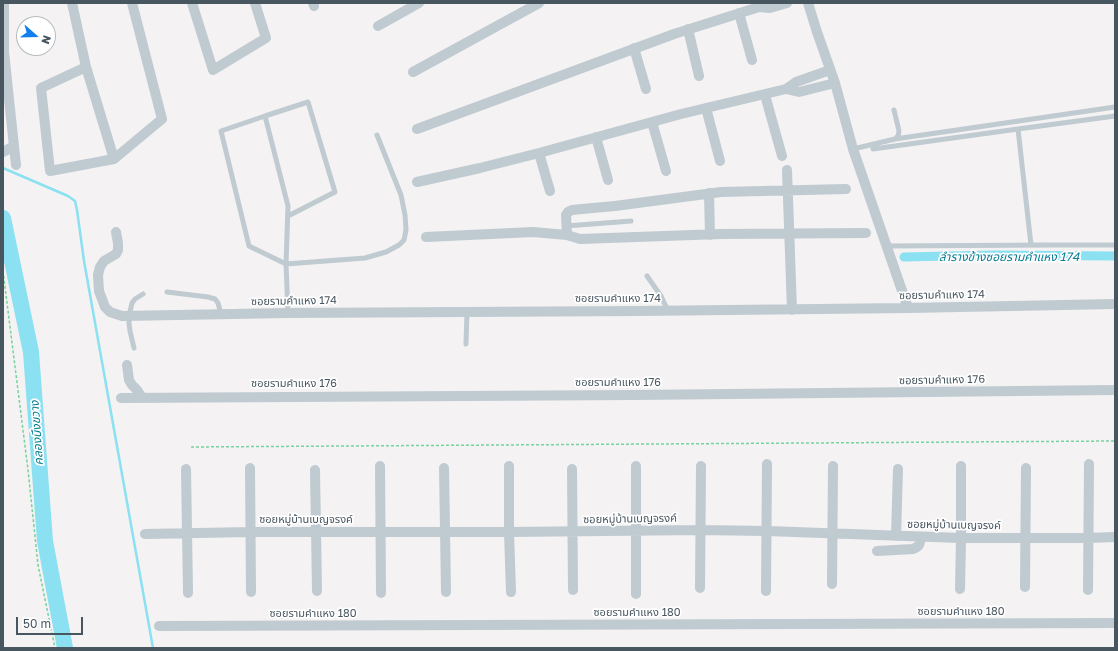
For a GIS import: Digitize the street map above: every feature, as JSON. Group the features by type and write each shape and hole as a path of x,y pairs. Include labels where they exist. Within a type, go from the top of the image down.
{"street":[{"path":"4,3 4,52 16,165"},
{"path":"72,3 86,67 114,159"},
{"path":"86,67 41,88 50,171 114,159 162,120 132,3"},
{"path":"192,3 213,70 266,38 255,3"},
{"path":"378,26 419,3"},
{"path":"413,72 539,3"},
{"path":"417,129 688,29 761,5 770,8 787,3"},
{"path":"808,3 835,83 853,150 908,308"},
{"path":"739,13 752,60"},
{"path":"688,29 699,76"},
{"path":"634,48 646,89"},
{"path":"786,90 796,82 830,70"},
{"path":"417,182 480,168 652,122 765,94 786,90 799,92 835,83"},
{"path":"765,94 782,156"},
{"path":"706,108 720,161"},
{"path":"652,122 666,171"},
{"path":"596,137 608,180"},
{"path":"3,152 14,146"},
{"path":"539,153 550,191"},
{"path":"788,170 792,310"},
{"path":"567,230 566,216 568,212 572,210 721,192 846,189"},
{"path":"709,193 710,235"},
{"path":"426,237 567,230 580,239 710,235 866,233"},
{"path":"116,232 118,250 116,254 104,261 100,267 98,275 99,291 105,307 110,312 126,316"},
{"name":"ซอยรามคำแหง 174","path":"126,316 288,313 792,310 1115,304"},
{"path":"127,365 129,380 142,398"},
{"name":"ซอยรามคำแหง 176","path":"121,398 1115,390"},
{"path":"766,591 767,464"},
{"path":"1088,590 1089,464"},
{"path":"380,466 381,593"},
{"path":"509,466 511,592"},
{"path":"636,466 636,594"},
{"path":"700,588 701,466"},
{"path":"832,584 833,466"},
{"path":"960,589 961,466"},
{"path":"250,468 251,592"},
{"path":"444,468 446,592"},
{"path":"1025,587 1026,468"},
{"path":"186,469 188,594"},
{"path":"572,469 573,590"},
{"path":"896,536 898,469"},
{"path":"315,470 317,591"},
{"name":"ซอยหมู่บ้านเบญจรงค์","path":"145,534 250,532 700,530 961,538 1115,537"},
{"path":"877,551 917,548 921,537"},
{"name":"ซอยรามคำแหง 180","path":"159,626 1115,623"}],"lane":[{"path":"288,216 335,192 308,102 221,131 249,246 286,264 365,258 386,252 399,245 404,240 406,230 401,195 377,135"},
{"path":"853,150 895,139 1115,107"},
{"path":"894,110 899,131 898,136 895,139"},
{"path":"265,116 288,206 286,264 288,313"},
{"path":"873,149 1115,116"},
{"path":"1018,129 1031,245"},
{"path":"567,230 631,221"},
{"path":"886,246 1115,245"},
{"path":"647,276 661,296 668,311"},
{"path":"167,292 215,299 222,314"},
{"path":"134,348 129,322 126,316 132,303 143,294"},
{"path":"466,344 467,312"}],"path":[{"path":"3,271 28,462 38,566 55,648"},
{"path":"191,447 1115,441"}],"waterway":[{"path":"3,168 68,196 75,201 84,261 153,648"},
{"name":"คลองบึงขวาง","path":"3,218 31,352 45,541 65,648"},
{"name":"ลำรางข้างซอยรามคำแหง 174","path":"904,257 995,255 1115,256"}]}
